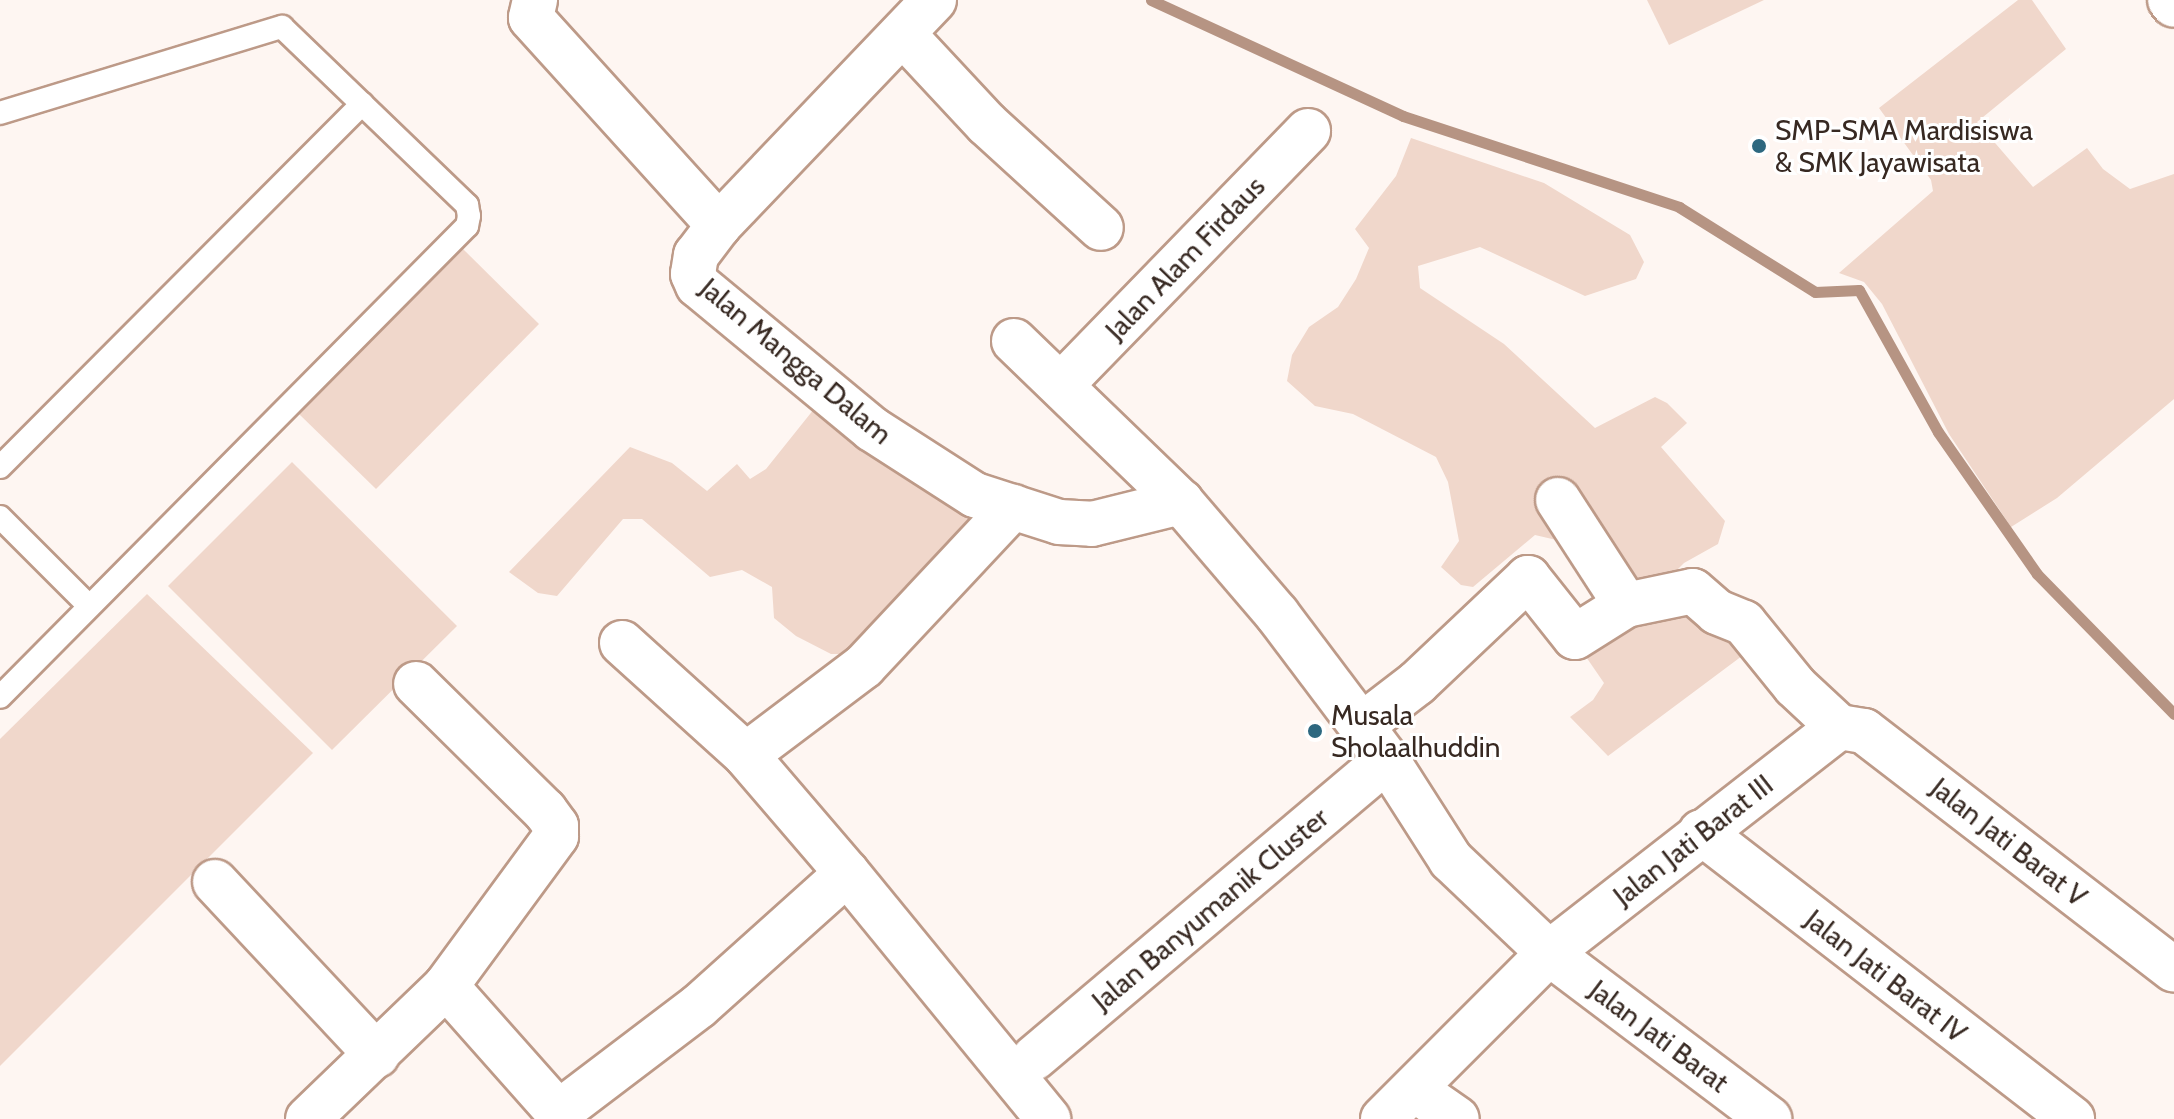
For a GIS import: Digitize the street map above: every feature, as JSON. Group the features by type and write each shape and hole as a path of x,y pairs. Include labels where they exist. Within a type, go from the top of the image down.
{"street":[{"path":"535,0 531,18 719,225"},
{"name":"Jalan Mangga Dalam","path":"934,0 719,225 693,266 706,293 872,429 948,480 1059,522 1092,524 1181,502"},
{"path":"903,34 987,124 1101,228"},
{"name":"Jalan Alam Firdaus","path":"1062,384 1308,131"},
{"path":"1014,341 1181,502 1277,614 1387,760 1451,860 1549,953"},
{"path":"1558,500 1626,605"},
{"path":"746,755 864,666 1013,507"},
{"path":"1361,726 1417,683 1526,578 1575,637 1626,605 1695,593 1717,612 1744,623 1795,686 1839,727"},
{"path":"622,643 746,755 1048,1119"},
{"path":"308,1119 446,986 497,921 557,830 545,811 416,684"},
{"name":"Jalan Jati Barat III","path":"1383,1119 1549,953 1839,727"},
{"name":"Jalan Jati Barat V","path":"1839,727 1864,731 2174,970"},
{"name":"Jalan Banyumanik Cluster","path":"1034,1058 1387,760"},
{"name":"Jalan Jati Barat IV","path":"1701,832 2050,1113"},
{"path":"446,986 561,1116 699,1006 847,873"},
{"path":"215,882 377,1055"},
{"name":"Jalan Jati Barat","path":"1549,953 1769,1119"},
{"path":"1414,1089 1457,1119"}],"lane":[{"path":"0,113 282,27 467,205 467,226 0,697"},
{"path":"0,467 362,104"},
{"path":"0,517 89,606"}],"shaded area":[{"path":"1647,0 1764,0 1669,45"},
{"path":"2018,0 2032,0 2066,49 1977,122 2033,187 2087,148 2103,169 2130,189 2174,174 2174,399 2057,498 2011,527 1949,434 1882,304 1864,282 1839,273 1933,191 1931,180 1879,108"},
{"path":"1411,138 1544,183 1630,235 1644,262 1636,279 1585,296 1480,247 1418,266 1420,288 1504,344 1595,428 1655,397 1667,403 1687,423 1661,447 1725,521 1718,544 1684,563 1661,586 1724,619 1746,653 1608,756 1570,717 1593,700 1604,683 1582,651 1599,608 1595,549 1535,535 1473,587 1461,585 1441,567 1459,541 1448,482 1436,457 1353,414 1315,406 1287,381 1292,355 1309,327 1338,307 1356,279 1369,248 1355,229 1396,176"},
{"path":"463,249 539,324 376,489 299,414"},
{"path":"818,404 988,513 858,654 831,654 796,636 774,618 772,587 742,570 710,577 642,519 623,519 557,596 538,593 509,572 630,447 672,463 707,491 737,464 750,479 766,469"},
{"path":"292,462 457,626 332,750 168,586"},
{"path":"147,594 313,753 0,1066 0,739"}],"waterway":[{"path":"1151,0 1403,116 1679,207 1815,292 1859,290 1938,432 2037,574 2174,714"}],"place":[{"name":"SMP-SMA Mardisiswa & SMK Jayawisata","path":"1759,146"},
{"name":"Musala Sholaalhuddin","path":"1315,731"}]}
